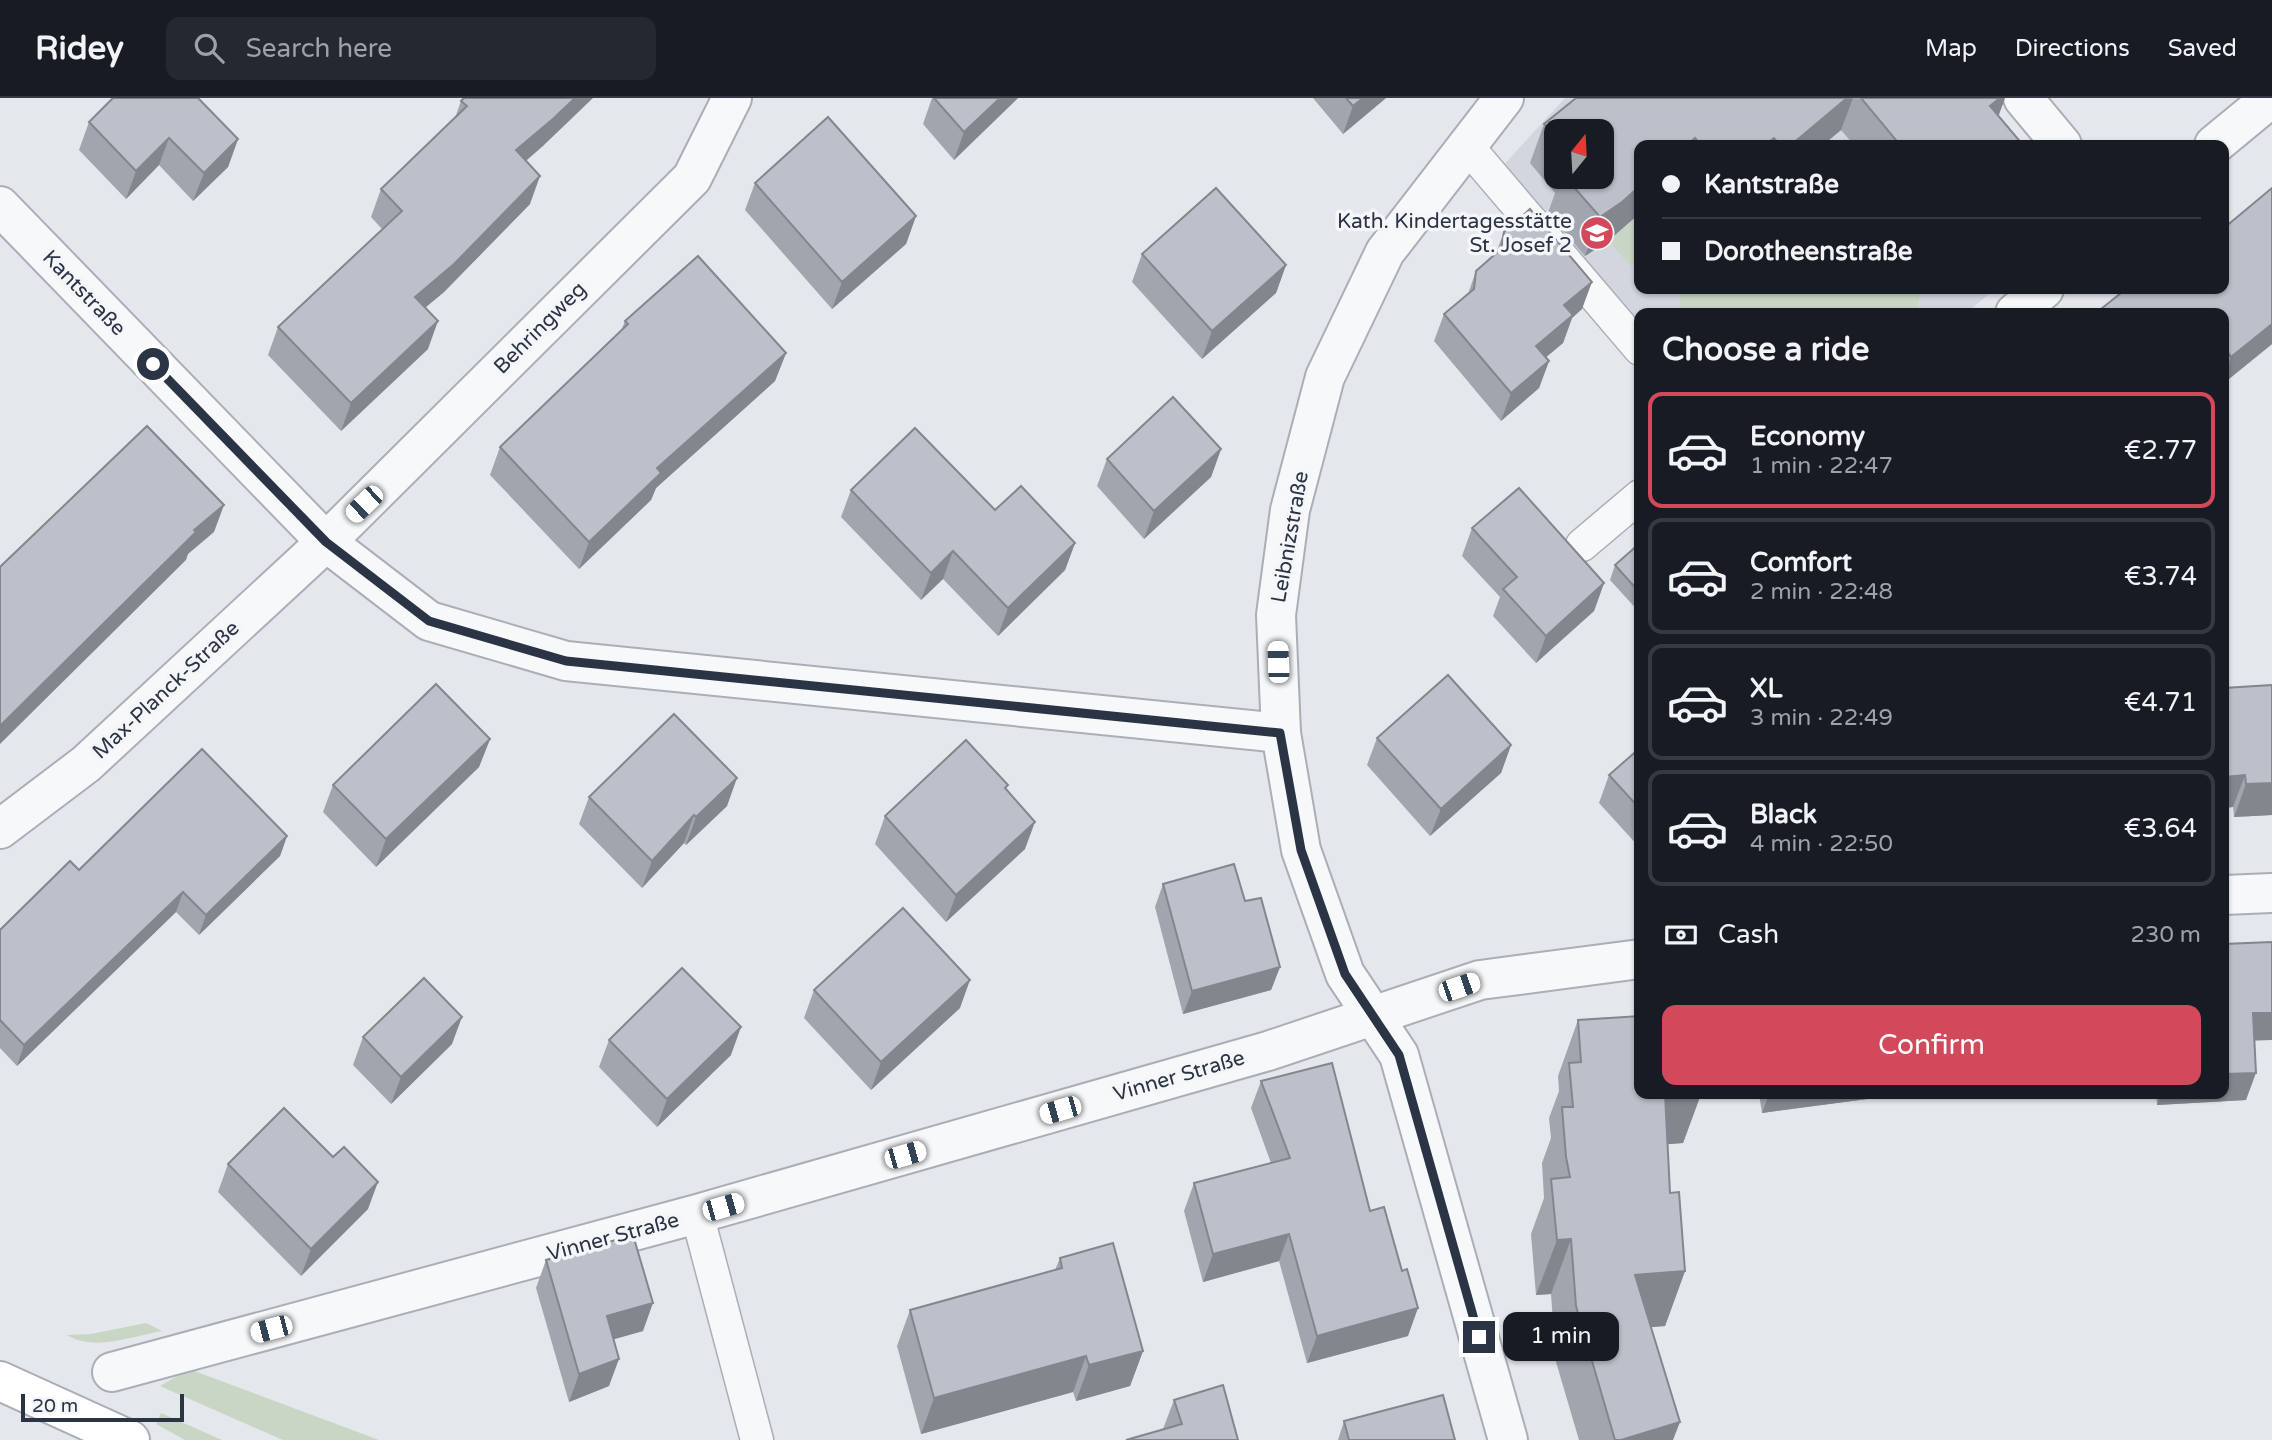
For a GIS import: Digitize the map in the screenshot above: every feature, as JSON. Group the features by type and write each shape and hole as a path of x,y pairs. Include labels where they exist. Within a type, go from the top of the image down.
{"main road":[{"path":"0,1381 130,1440"}],"street":[{"name":"Behringweg","path":"326,542 692,178 732,98"},
{"name":"Leibnizstraße","path":"1504,98 1385,252 1325,377 1290,510 1276,615 1280,733 1301,850 1345,974 1399,1055 1508,1440"},
{"path":"2023,98 2058,140"},
{"path":"2220,140 2271,98"},
{"name":"Kantstraße","path":"0,206 326,542 429,621 566,661 1280,733"},
{"path":"2020,308 2038,294"},
{"name":"Max-Planck-Straße","path":"0,830 86,764 326,542"},
{"path":"2229,895 2272,893"},
{"name":"Vinner Straße","path":"112,1372 697,1214 1268,1051 1480,980 1634,960"}],"lane":[{"path":"1467,146 1634,342"},
{"path":"1582,545 1634,501"},
{"path":"697,1214 757,1440"}],"shaded area":[{"name":"Kath. Kindertagesstätte St. Josef 2","path":"1565,98 1984,98 2019,140 1634,140 1634,294 1989,294 1972,308 1634,308 1634,326 1500,169 1544,121 1544,189 1614,189 1614,119 1546,119"}],"green space":[{"path":"1634,207 1634,263 1631,266 1608,241 1626,225"},
{"path":"1678,294 1921,294 1916,308 1680,308"},
{"path":"146,1323 162,1331 101,1343 78,1340 67,1335 91,1334"},
{"path":"189,1369 379,1440 283,1440 160,1386"},
{"path":"161,1413 222,1440 185,1440 156,1424"}],"building":[{"path":"113,98 198,98 238,139 204,173 169,138 136,171 89,122"},
{"path":"464,98 575,98 516,150 540,176 454,264 415,297 438,321 351,403 278,327 402,211 381,189 467,106 461,101"},
{"path":"934,98 1000,98 964,132"},
{"path":"1346,98 1363,98 1353,106"},
{"path":"1576,98 1847,98 1797,140 1634,140 1634,191 1600,217 1576,189 1614,189 1614,119 1550,119"},
{"path":"1861,98 2000,98 1990,106 2019,140 1896,140"},
{"path":"828,117 916,216 842,282 755,183"},
{"path":"1216,188 1286,265 1212,331 1142,254"},
{"path":"2272,188 2272,324 2231,357 2229,308 2102,308 2120,294 2229,294 2229,224"},
{"path":"1530,209 1592,282 1564,305 1573,315 1536,346 1549,361 1511,393 1444,314 1474,289 1476,271 1501,249 1504,232"},
{"path":"698,256 786,353 657,468 661,473 589,542 500,447 628,324 625,321"},
{"path":"1173,397 1221,449 1154,511 1107,459"},
{"path":"147,426 224,505 194,530 196,532 0,726 0,567"},
{"path":"915,428 995,510 1021,486 1075,543 1008,608 953,551 931,573 851,490"},
{"path":"1519,488 1604,583 1546,636 1503,589 1517,577 1472,528"},
{"path":"1634,548 1634,586 1615,565"},
{"path":"1448,675 1511,745 1441,809 1377,738"},
{"path":"436,684 490,739 386,839 333,785"},
{"path":"2272,685 2272,783 2246,784 2245,775 2229,777 2229,688"},
{"path":"674,714 737,778 696,817 694,815 652,861 589,797"},
{"path":"966,740 1008,785 1005,788 1035,822 956,895 885,816"},
{"path":"202,749 287,836 206,915 183,892 24,1045 0,1020 0,930 70,861 79,870"},
{"path":"1634,753 1634,802 1609,775"},
{"path":"1234,864 1245,901 1261,898 1280,967 1192,991 1163,884"},
{"path":"903,908 970,980 881,1062 814,990"},
{"path":"2272,942 2272,1013 2253,1013 2256,1073 2229,1074 2229,944"},
{"path":"682,968 741,1027 667,1099 609,1040"},
{"path":"424,978 462,1017 401,1077 363,1037"},
{"path":"1634,1016 1634,1099 1665,1099 1670,1193 1679,1192 1685,1271 1635,1275 1680,1422 1621,1440 1615,1440 1576,1306 1571,1239 1557,1240 1551,1179 1570,1177 1562,1107 1573,1107 1569,1063 1581,1062 1578,1020"},
{"path":"1332,1063 1370,1211 1384,1207 1402,1271 1407,1269 1418,1308 1317,1336 1289,1234 1213,1254 1194,1183 1290,1158 1261,1081"},
{"path":"284,1108 333,1157 344,1147 378,1182 311,1249 228,1164"},
{"path":"633,1235 653,1303 607,1316 619,1359 579,1374 546,1260"},
{"path":"1113,1243 1143,1351 1089,1365 1086,1356 934,1398 910,1310 1062,1268 1060,1258"},
{"path":"1223,1385 1238,1440 1126,1440 1182,1424 1174,1400"},
{"path":"1443,1395 1455,1440 1349,1440 1344,1421"}],"place":[{"name":"Kath. Kindertagesstätte St. Josef 2","path":"1597,233"}],"route":[{"path":"153,364 326,542 429,621 566,661 1280,733 1301,850 1345,974 1399,1055 1479,1337"}]}
